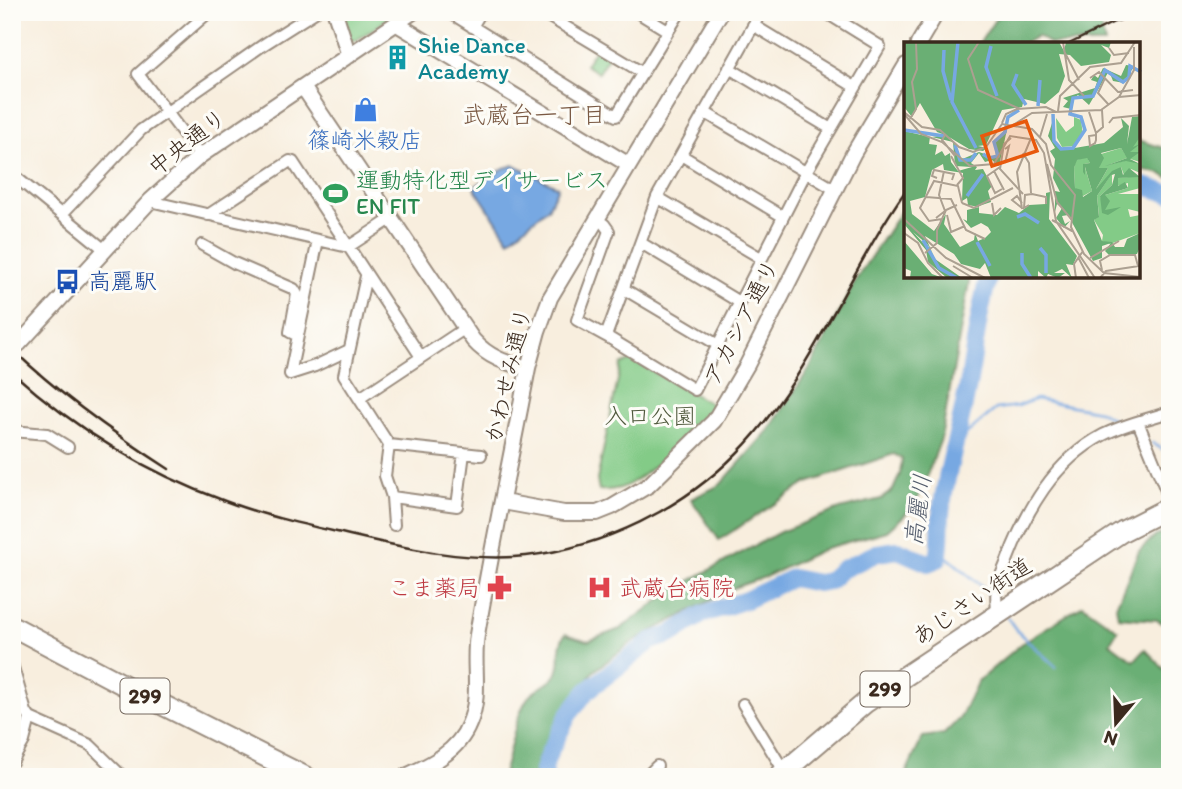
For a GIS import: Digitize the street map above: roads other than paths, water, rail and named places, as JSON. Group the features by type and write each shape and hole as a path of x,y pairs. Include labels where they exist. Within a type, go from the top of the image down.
{"highway":[{"name":"あじさい街道","path":"781,774 865,703 1123,531 1170,507"},
{"name":"299","path":"12,626 306,777"}],"street":[{"path":"200,156 138,74 209,12"},
{"path":"62,214 141,131 263,45 315,12"},
{"path":"335,12 349,56"},
{"name":"中央通り","path":"19,344 150,201 200,156 413,12"},
{"path":"449,12 616,116 680,12"},
{"path":"472,26 481,12"},
{"path":"541,12 643,73"},
{"path":"637,12 668,31"},
{"name":"かわせみ通り","path":"404,777 443,756 469,726 477,695 477,638 528,368 550,298 721,12"},
{"path":"606,336 657,197 761,12"},
{"path":"597,220 609,231 577,320 695,390 782,216 880,46 828,13"},
{"path":"919,42 932,14"},
{"path":"397,24 629,166"},
{"path":"753,25 855,88"},
{"name":"アカシア通り","path":"503,502 564,513 597,513 626,501 649,485 698,438 723,407 834,189 904,67"},
{"path":"729,68 831,130"},
{"path":"303,86 464,329 489,355 508,364 528,368"},
{"path":"704,112 834,189"},
{"path":"681,155 782,216"},
{"path":"208,215 290,161 293,162 421,357"},
{"path":"12,174 105,250"},
{"path":"657,197 761,258"},
{"path":"150,201 348,247 391,219"},
{"path":"318,240 290,374 349,350"},
{"path":"641,243 739,302"},
{"path":"202,245 234,263 293,289 297,294 290,332 298,336"},
{"path":"366,276 344,375 389,445 384,476 392,497 394,525"},
{"path":"624,289 718,345"},
{"path":"360,398 464,329"},
{"path":"1000,611 997,587 1015,539 1033,504 1051,478 1090,443 1117,428 1170,412"},
{"path":"1138,422 1170,500"},
{"path":"12,430 47,434 68,447"},
{"path":"389,445 481,454"},
{"path":"392,497 457,506 464,453"},
{"path":"12,664 30,718 90,745 123,777"},
{"path":"743,704 781,774"},
{"path":"12,762 24,741 30,718"},
{"path":"646,777 657,766"}],"water":[{"path":"515,165 558,187 548,208 509,240 474,187 504,168"}],"waterway":[{"name":"高麗川","path":"1140,185 1170,194"},
{"name":"高麗川","path":"545,777 543,770 549,753 569,714 587,691 651,641 670,635 703,614 746,600 792,578 818,583 829,581 841,570 877,553 898,550 928,563 938,559 944,492 988,278"},
{"path":"954,444 996,409 1018,406 1036,399 1099,411 1119,423"},
{"path":"1128,429 1140,436"},
{"path":"1152,443 1170,454"},
{"path":"940,551 983,587 992,598"},
{"path":"1007,617 1017,631 1056,667"}],"railway":[{"path":"1073,42 1114,22 1147,12"},
{"path":"12,372 61,412 112,447 167,477 241,507 322,529 439,553 504,557 555,551 613,534 667,508 715,473 737,453 763,424 786,392 904,193"},
{"path":"12,349 88,413 169,469"}],"place":[{"name":"Shie Dance Academy","path":"398,58"},
{"name":"篠崎米穀店","path":"365,110"},
{"name":"運動特化型デイサービス EN FIT","path":"336,193"},
{"name":"高麗駅","path":"68,281"},
{"name":"こま薬局","path":"500,588"},
{"name":"武蔵台病院","path":"599,588"}],"district":[{"name":"武蔵台一丁目","path":"534,115"}],"park label":[{"name":"入口公園","path":"650,416"}]}
